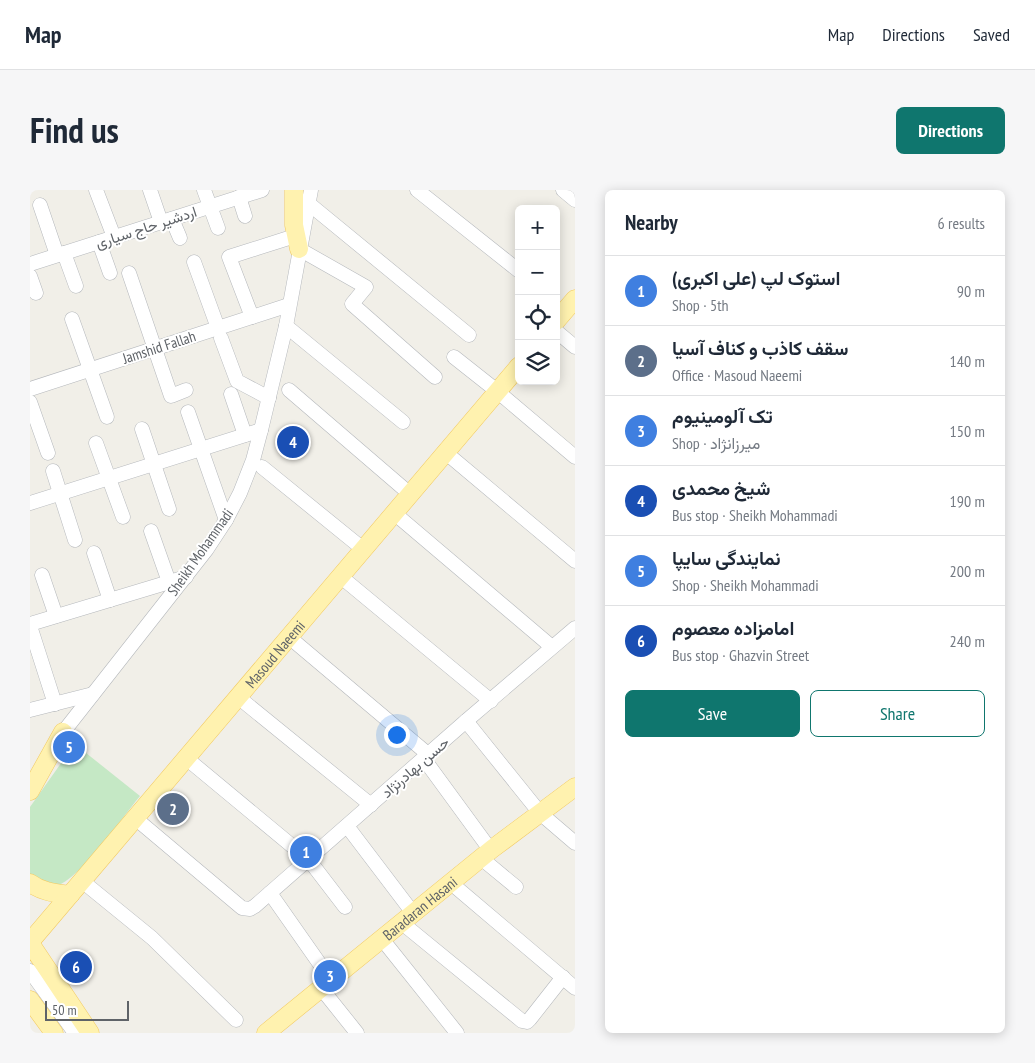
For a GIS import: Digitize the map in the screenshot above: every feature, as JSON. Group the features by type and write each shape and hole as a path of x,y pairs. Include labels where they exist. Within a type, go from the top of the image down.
{"main road":[{"path":"294,190 294,225 297,242"},
{"name":"Masoud Naeemi","path":"30,943 515,371"},
{"path":"30,791 63,732"},
{"name":"Baradaran Hasani","path":"266,1033 327,981 382,939 538,812 575,787"},
{"path":"30,883 47,892 70,895"},
{"path":"30,943 90,1033"},
{"path":"30,1000 54,1033"}],"street":[{"path":"96,190 114,238"},
{"path":"150,190 180,238"},
{"path":"204,190 218,228"},
{"name":"اردشیر حاج سیاری","path":"30,264 262,190"},
{"path":"417,190 515,268"},
{"path":"563,190 575,200"},
{"path":"309,196 469,335"},
{"name":"Sheikh Mohammadi","path":"30,774 212,542 240,493 253,460 286,326 297,242 309,196"},
{"path":"239,197 245,216"},
{"path":"40,205 76,286"},
{"path":"99,242 110,273"},
{"path":"252,317 229,257 297,242 366,287 352,304 435,377"},
{"path":"194,262 236,380 269,398"},
{"path":"129,273 171,396 186,390"},
{"path":"30,276 36,293"},
{"name":"Jamshid Fallah","path":"30,389 156,348 220,333 252,317 289,305"},
{"path":"72,320 107,417"},
{"path":"286,326 403,422"},
{"path":"560,335 575,348"},
{"path":"454,357 575,457"},
{"path":"289,390 410,494"},
{"path":"231,394 245,435"},
{"path":"30,402 48,453"},
{"path":"188,412 226,520"},
{"path":"142,429 169,508"},
{"path":"30,503 261,430"},
{"path":"96,443 123,517"},
{"path":"445,452 575,561"},
{"path":"262,467 363,549"},
{"path":"53,471 75,540"},
{"path":"394,513 552,647"},
{"path":"151,531 169,582"},
{"path":"94,553 110,600"},
{"path":"42,574 56,616"},
{"path":"54,704 30,625 186,576"},
{"path":"340,576 490,701"},
{"name":"حسن بهادرنژاد","path":"135,818 242,908 247,910 255,906 575,628"},
{"path":"289,637 426,757 488,852 516,887"},
{"path":"30,710 93,694"},
{"path":"238,696 371,805"},
{"path":"466,721 538,812 575,843"},
{"path":"186,758 308,860 345,907"},
{"path":"538,812 575,781"},
{"path":"347,826 409,916 522,1021 527,1022 530,1019 563,977"},
{"path":"260,1033 488,852"},
{"path":"82,881 152,938 236,1020"},
{"path":"451,882 575,988"},
{"path":"270,893 327,981 357,1033"},
{"path":"382,939 456,1033"},
{"path":"30,971 75,1033"}],"green space":[{"path":"66,737 140,796 77,872 55,887 30,876 30,807 64,759"}],"place":[{"name":"شیخ محمدی","path":"293,442"},
{"name":"نمایندگی سایپا","path":"69,747"},
{"name":"سقف کاذب و کناف آسیا","path":"173,809"},
{"name":"استوک لپ (علی اکبری)","path":"306,852"},
{"name":"امامزاده معصوم","path":"76,967"},
{"name":"تک آلومینیوم","path":"330,976"}]}
